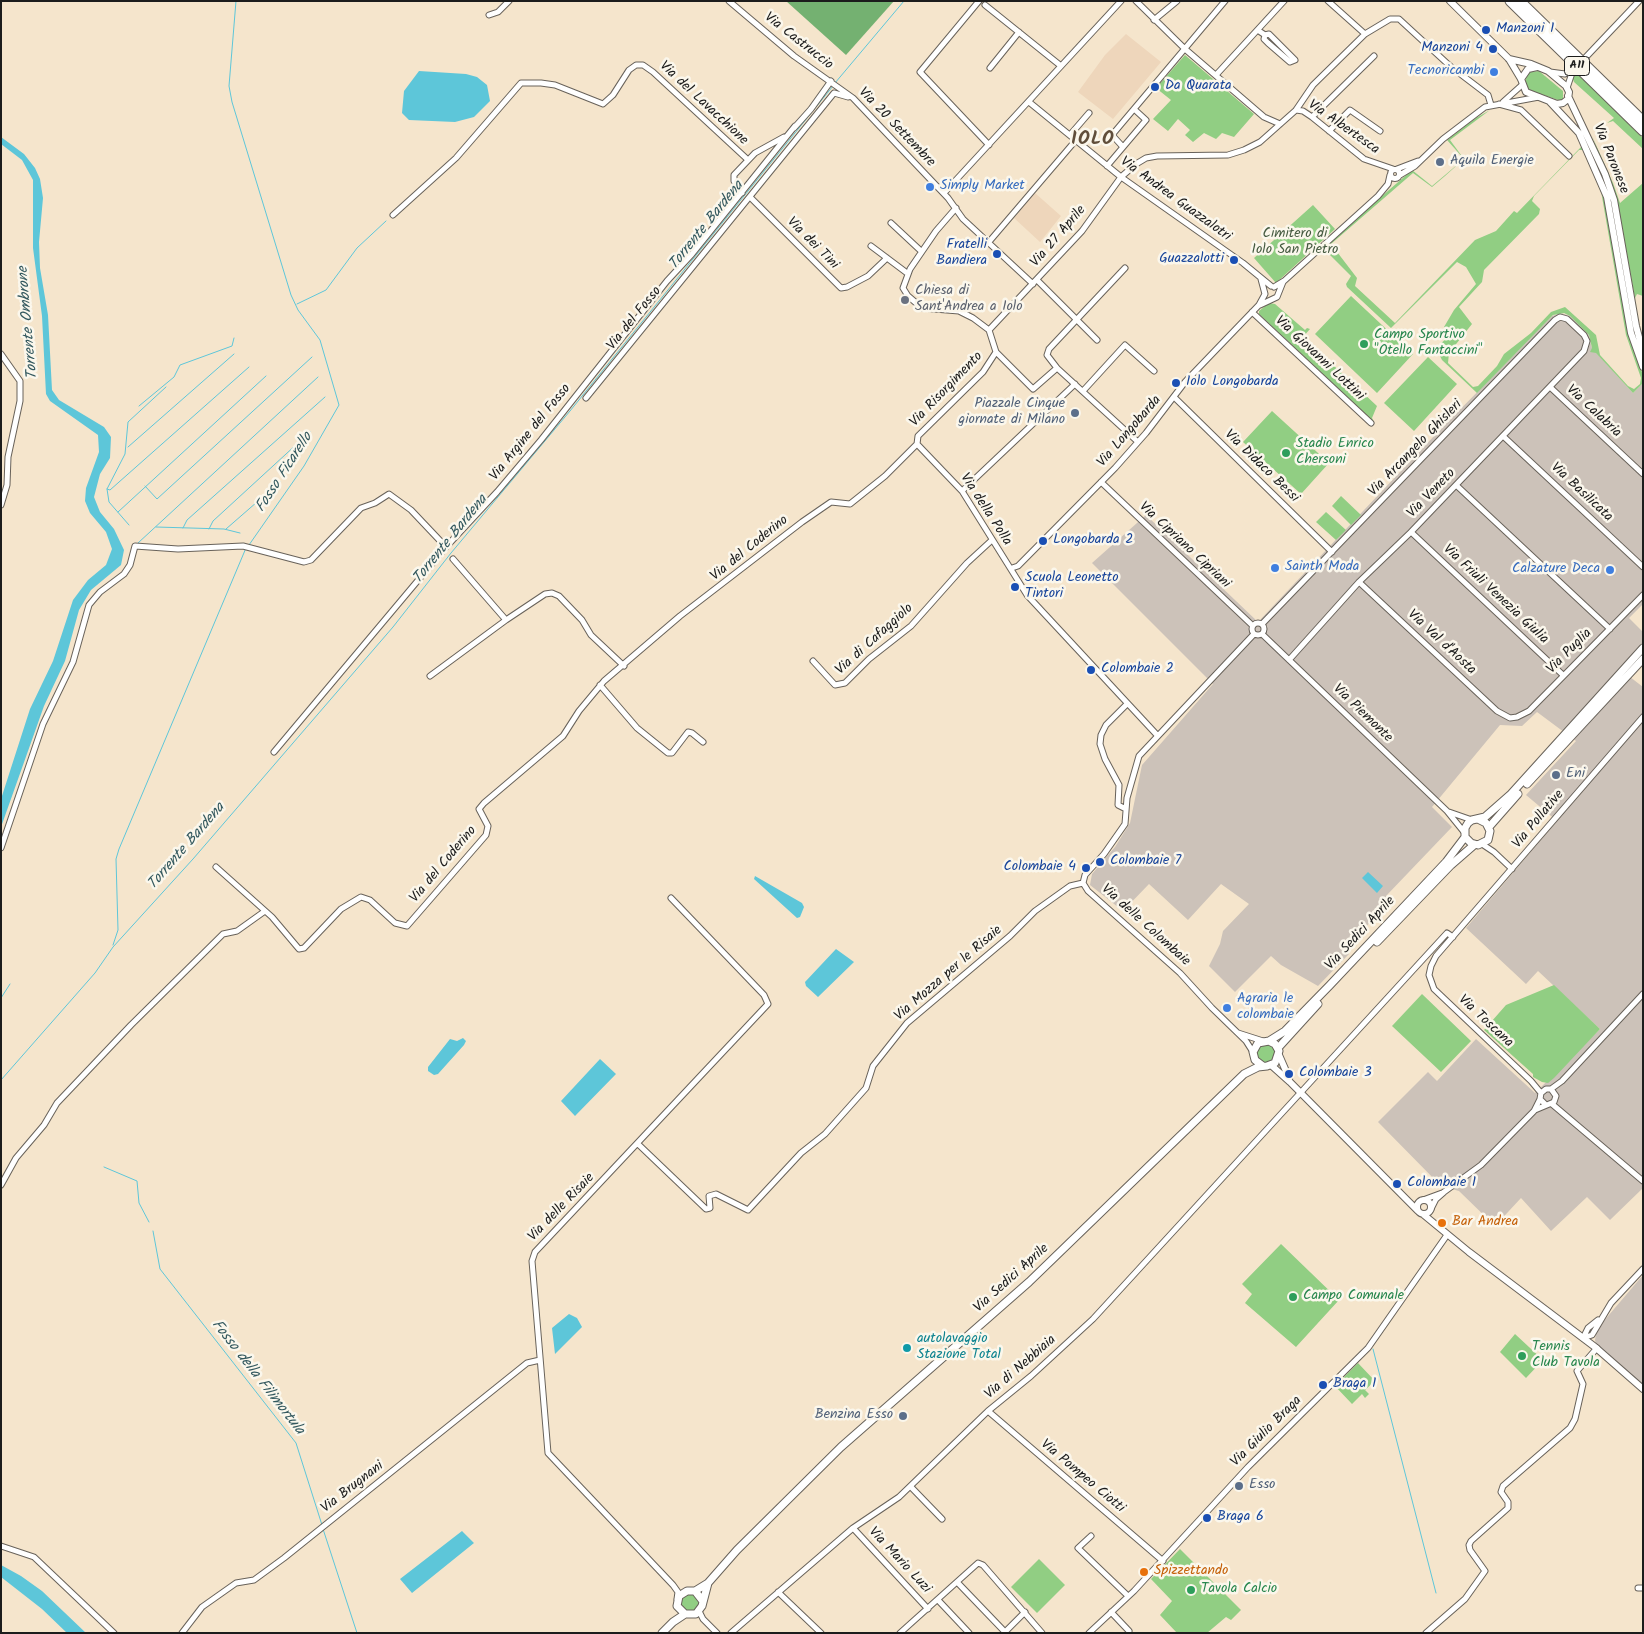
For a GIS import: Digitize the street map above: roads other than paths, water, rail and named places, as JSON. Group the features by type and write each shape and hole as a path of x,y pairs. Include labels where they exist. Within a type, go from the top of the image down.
{"highway":[{"name":"A11","path":"1510,1 1643,132"},
{"name":"A11","path":"1520,1 1643,121"}],"main road":[{"name":"Via Sedici Aprile","path":"695,1592 708,1583 756,1530 841,1447 1028,1282 1244,1074 1256,1045 1285,1031 1330,985 1446,862 1464,835 1466,826 1475,820 1485,818 1510,795 1643,648"},
{"path":"1464,835 1481,843 1489,827 1643,659"},
{"path":"1475,820 1484,822 1489,827"},
{"name":"Via Sedici Aprile","path":"1267,1066 1276,1061 1278,1051 1451,864 1481,843"},
{"path":"1266,1041 1278,1051"},
{"path":"1253,1054 1256,1062 1267,1066"},
{"path":"1244,1074 1267,1066"},
{"name":"Via Sedici Aprile","path":"692,1614 702,1600 708,1583"},
{"path":"673,1622 678,1609 677,1600 684,1592 695,1592 702,1600"},
{"path":"678,1609 692,1614"},
{"path":"662,1633 673,1622 692,1614"}],"street":[{"path":"489,15 498,12 509,1"},
{"name":"Via Castruccio","path":"729,1 794,56 839,87"},
{"path":"944,193 1121,1"},
{"path":"1136,1 1185,49 1264,117 1280,124"},
{"path":"1154,20 1177,1"},
{"path":"1123,147 1112,135 1225,1"},
{"path":"1328,1 1366,34"},
{"path":"1450,1 1509,59 1526,92 1550,102 1563,103 1568,92 1573,70 1559,74 1509,59"},
{"path":"1585,58 1639,1"},
{"path":"989,145 920,72 984,2 1060,66"},
{"path":"1216,75 1259,30 1282,2"},
{"path":"1296,110 1313,85 1366,34 1390,19 1399,19 1450,66 1485,93 1493,104 1521,110 1569,156"},
{"path":"1259,30 1264,35 1264,39 1290,62 1295,60 1269,34 1264,35"},
{"path":"990,68 1019,32"},
{"path":"1276,50 1281,45"},
{"path":"1312,116 1374,56"},
{"name":"Via del Lavacchione","path":"393,215 456,158 521,83 555,85 603,104 613,94 629,70 636,65 643,65 653,72 747,159"},
{"path":"1503,102 1521,82 1528,69 1539,67"},
{"path":"1548,71 1568,92"},
{"path":"742,193 733,177 747,159 760,150 780,141 795,126 831,81"},
{"name":"Via 20 Settembre","path":"839,87 853,98 944,193 964,219 1098,340"},
{"name":"Via Paronese","path":"1568,92 1612,194 1636,326 1643,352"},
{"name":"Via del Fosso","path":"586,398 834,93 853,98"},
{"path":"1274,288 1398,177 1475,113 1493,104 1539,97"},
{"path":"1521,110 1525,99"},
{"name":"Via Andrea Guazzalotri","path":"1029,102 1107,166 1243,263 1274,288"},
{"name":"Via Paronese","path":"1550,102 1579,133 1607,197 1631,333 1643,367"},
{"path":"1107,166 1146,120 1134,109"},
{"name":"Via Albertesca","path":"1121,176 1146,158 1228,155 1244,150 1260,142 1296,110 1303,110 1371,163 1393,171 1398,177"},
{"path":"1329,131 1350,110 1380,131"},
{"path":"1070,135 1089,113"},
{"name":"Via Argine del Fosso","path":"274,752 446,547 497,492 795,126"},
{"path":"988,242 1076,140"},
{"path":"1378,196 1386,186 1393,171 1419,161"},
{"path":"1393,171 1398,177"},
{"name":"Via 27 Aprile","path":"989,330 1082,231 1121,176"},
{"name":"Via dei Tini","path":"750,198 841,288 847,288 868,276 887,258"},
{"path":"956,208 907,273 903,288 905,293 919,306 959,311 973,318 989,330 996,352 1033,389 1057,368"},
{"path":"891,223 922,252"},
{"path":"870,246 907,273"},
{"path":"1125,268 1047,352 1048,358 1057,368 1138,442"},
{"path":"1261,279 1265,293 1271,300"},
{"name":"Via Longobarda","path":"1012,568 1018,566 1101,482 1138,442 1185,382 1259,305 1265,293 1274,288 1277,297 1259,305"},
{"name":"Via Giovanni Lottini","path":"1252,312 1371,423"},
{"name":"Via Arcangelo Ghisleri","path":"1262,624 1554,320 1560,317 1567,319 1587,341"},
{"name":"Via Veneto","path":"1289,660 1359,582 1411,532 1584,351 1587,341"},
{"path":"1082,391 1125,345 1154,371"},
{"name":"Via Risorgimento","path":"917,444 918,436 983,372 996,352"},
{"path":"1,354 20,382 20,401 8,457 7,485 1,504"},
{"path":"962,491 1075,384"},
{"name":"Via Calabria","path":"1550,387 1643,474"},
{"name":"Via Didaco Bessi","path":"1174,397 1332,552"},
{"name":"Via Basilicata","path":"1503,436 1643,567"},
{"name":"Via della Polla","path":"917,444 962,491 992,540 1012,568"},
{"name":"Via del Coderino","path":"265,911 299,949 304,948 341,909 361,897 370,900 395,923 409,924 486,835 488,826 479,809 563,736 579,711 600,685 680,616 802,522 831,502 850,504 885,476 917,444"},
{"name":"Via Cipriano Cipriani","path":"1101,482 1253,626"},
{"path":"1456,485 1610,629"},
{"path":"1,848 43,724 73,662 89,605 100,592 124,574 130,565 135,546 178,549 243,546 294,561 304,562 311,560 360,508 375,503 389,494 411,510 446,547"},
{"name":"Via Friuli Venezia Giulia","path":"1411,532 1563,675"},
{"name":"Via di Cafaggiolo","path":"813,661 835,685 845,683 869,659 910,626 967,564 992,540"},
{"path":"453,559 506,620"},
{"path":"1012,568 1018,583 1026,595 1157,735"},
{"name":"Via Val d'Aosta","path":"1359,582 1497,711 1510,718"},
{"path":"430,676 545,594 555,594 579,616 591,635 624,666"},
{"name":"Via Puglia","path":"1510,718 1529,712 1643,595"},
{"path":"1127,704 1106,725 1100,744 1105,759 1119,785 1118,805 1126,809 1139,756 1254,634 1262,634 1264,629 1262,624 1257,623 1253,626 1254,634"},
{"name":"Via Piemonte","path":"1262,634 1447,811 1464,835"},
{"path":"600,685 637,728 668,753 672,753 688,732 703,742"},
{"name":"Via Pollative","path":"1429,975 1436,956 1643,717"},
{"name":"Via delle Colombaie","path":"1126,809 1127,818 1123,829 1085,875 1083,883 1088,891 1180,973 1235,1033 1246,1041 1253,1054"},
{"name":"Via Piemonte","path":"1447,811 1475,820"},
{"path":"1481,843 1512,869"},
{"path":"1,1185 16,1158 44,1125 57,1104 217,939 223,934 237,931 265,911 216,867"},
{"name":"Via Mozza per le Risaie","path":"638,1144 706,1209 710,1208 709,1196 716,1194 748,1210 801,1153 825,1134 866,1088 873,1066 907,1023 1010,936 1035,911 1055,895 1070,886 1083,883"},
{"name":"Via delle Risaie","path":"671,898 764,995 768,1004 535,1252 532,1261 548,1453 673,1585 678,1592 677,1600"},
{"name":"Via Pollative","path":"1300,1093 1447,933 1452,937"},
{"name":"Via Toscana","path":"1429,975 1434,989 1531,1081 1545,1104"},
{"path":"1534,1111 1540,1096 1552,1092 1643,994"},
{"path":"1235,1033 1266,1041"},
{"path":"1278,1051 1290,1082"},
{"path":"1267,1066 1290,1082 1404,1196 1426,1212"},
{"name":"Via Toscana","path":"1531,1081 1552,1092"},
{"path":"1552,1092 1552,1104"},
{"path":"1552,1092 1564,1112"},
{"name":"Via di Nebbiaia","path":"731,1633 853,1528 867,1517 892,1503 911,1487 988,1411 1031,1376 1113,1299 1300,1093"},
{"path":"1426,1212 1436,1199 1481,1165 1534,1111 1545,1104 1552,1104 1564,1112 1643,1181"},
{"path":"1444,1192 1422,1200 1417,1205 1447,1235 1576,1332 1643,1389"},
{"path":"1404,1196 1430,1202 1426,1212"},
{"name":"Via Giulio Braga","path":"1088,1633 1128,1596 1248,1467 1368,1348 1447,1235"},
{"path":"1576,1332 1588,1328 1601,1318 1643,1269"},
{"path":"1583,1338 1590,1336 1601,1318"},
{"path":"1583,1338 1588,1328"},
{"path":"1426,1633 1465,1599 1486,1571 1468,1545 1508,1508 1508,1502 1501,1492 1503,1486 1570,1428 1576,1419 1583,1384 1577,1371 1596,1348 1594,1331"},
{"name":"Via Brugnani","path":"182,1633 202,1607 236,1583 254,1580 527,1363 540,1360"},
{"name":"Via Pompeo Ciotti","path":"988,1411 1162,1561"},
{"path":"911,1487 942,1519"},
{"name":"Via Mario Luzi","path":"853,1528 928,1609"},
{"path":"1091,1536 1078,1548 1128,1596"},
{"path":"1,1546 34,1557 114,1633"},
{"path":"900,1633 978,1564 983,1565 1042,1633"},
{"path":"957,1582 1004,1632 1025,1612"},
{"name":"Via delle Risaie","path":"673,1585 684,1592"},
{"path":"778,1592 821,1633"},
{"path":"938,1600 969,1633"},
{"path":"1111,1612 1129,1631"},
{"path":"692,1614 703,1619 717,1633"}],"water":[{"path":"419,71 466,74 477,77 487,85 490,101 474,117 455,122 409,120 402,113 404,91"},
{"path":"1,137 24,154 35,168 40,179 43,198 39,242 40,268 48,315 52,390 59,400 104,427 111,437 110,458 100,474 94,497 100,512 114,529 124,550 121,565 91,590 79,610 65,661 44,706 1,827 1,799 30,709 53,661 73,600 88,580 106,565 112,549 106,532 90,513 85,501 86,488 99,452 98,435 50,401 46,394 42,316 33,248 33,180 22,160 1,144"},
{"path":"1368,872 1383,886 1377,893 1362,878"},
{"path":"755,876 802,903 804,907 800,917 797,918 754,879"},
{"path":"836,949 854,962 818,997 806,986 805,982"},
{"path":"463,1038 466,1041 464,1045 438,1074 434,1075 428,1071 428,1067 450,1039 457,1041"},
{"path":"600,1059 616,1074 575,1116 561,1101"},
{"path":"569,1314 577,1318 582,1327 555,1354 552,1328"},
{"path":"462,1531 474,1543 412,1593 400,1579"},
{"path":"1,1565 42,1591 86,1633 67,1633 42,1609 1,1577"}],"waterway":[{"name":"Fosso Ficarello","path":"236,1 229,86 232,102 291,295 298,310 320,340 339,405 304,466 249,545"},
{"name":"Torrente Bardena","path":"835,83 904,1"},
{"name":"Torrente Bardena","path":"1,1080 95,973 113,947 193,859 393,627 451,553 570,411 833,86"},
{"path":"297,304 326,290 357,248 386,221"},
{"path":"139,406 174,377 180,365 232,346 234,338"},
{"path":"128,447 234,354"},
{"path":"145,486 157,499 312,357"},
{"path":"107,489 110,490 249,367"},
{"path":"118,512 266,376"},
{"path":"138,543 318,377"},
{"path":"129,525 109,502 107,489 125,454 128,422 166,387"},
{"path":"183,528 187,520 325,397"},
{"path":"209,529 213,521 310,432"},
{"path":"226,529 280,482"},
{"path":"156,527 224,529 240,533"},
{"name":"Fosso Ficarello","path":"113,945 118,930 116,859 119,849 246,548"},
{"path":"1,998 10,984"},
{"name":"Fosso della Filimortula","path":"104,1167 137,1181 139,1203 149,1222"},
{"name":"Fosso della Filimortula","path":"153,1231 160,1269 296,1443 322,1525"},
{"path":"1373,1349 1436,1593"},
{"name":"Fosso della Filimortula","path":"323,1529 357,1633"}],"place":[{"name":"Manzoni 1","path":"1486,30"},
{"name":"Manzoni 4","path":"1493,49"},
{"name":"Tecnoricambi","path":"1494,72"},
{"name":"Da Quarata","path":"1155,87"},
{"name":"Aquila Energie","path":"1440,162"},
{"name":"Simply Market","path":"930,187"},
{"name":"Fratelli Bandiera","path":"997,254"},
{"name":"Guazzalotti","path":"1234,260"},
{"name":"Chiesa di Sant'Andrea a Iolo","path":"905,300"},
{"name":"Campo Sportivo \"Otello Fantaccini\"","path":"1364,344"},
{"name":"Iolo Longobarda","path":"1176,383"},
{"name":"Piazzale Cinque giornate di Milano","path":"1075,413"},
{"name":"Stadio Enrico Chersoni","path":"1286,453"},
{"name":"Longobarda 2","path":"1043,541"},
{"name":"Sainth Moda","path":"1275,568"},
{"name":"Calzature Deca","path":"1610,570"},
{"name":"Scuola Leonetto Tintori","path":"1015,587"},
{"name":"Colombaie 2","path":"1091,670"},
{"name":"Eni","path":"1556,775"},
{"name":"Colombaie 7","path":"1100,862"},
{"name":"Colombaie 4","path":"1086,868"},
{"name":"Agraria le colombaie","path":"1227,1008"},
{"name":"Colombaie 3","path":"1289,1074"},
{"name":"Colombaie 1","path":"1397,1184"},
{"name":"Bar Andrea","path":"1442,1223"},
{"name":"Campo Comunale","path":"1293,1297"},
{"name":"autolavaggio Stazione Total","path":"907,1348"},
{"name":"Tennis Club Tavola","path":"1522,1356"},
{"name":"Braga 1","path":"1323,1385"},
{"name":"Benzina Esso","path":"903,1416"},
{"name":"Esso","path":"1239,1486"},
{"name":"Braga 6","path":"1207,1518"},
{"name":"Spizzettando","path":"1144,1572"},
{"name":"Tavola Calcio","path":"1191,1590"}],"district":[{"name":"IOLO","path":"1093,141"}],"park label":[{"name":"Cimitero di Iolo San Pietro","path":"1295,244"}],"water label":[{"name":"Torrente Ombrone","path":"29,323"}]}
